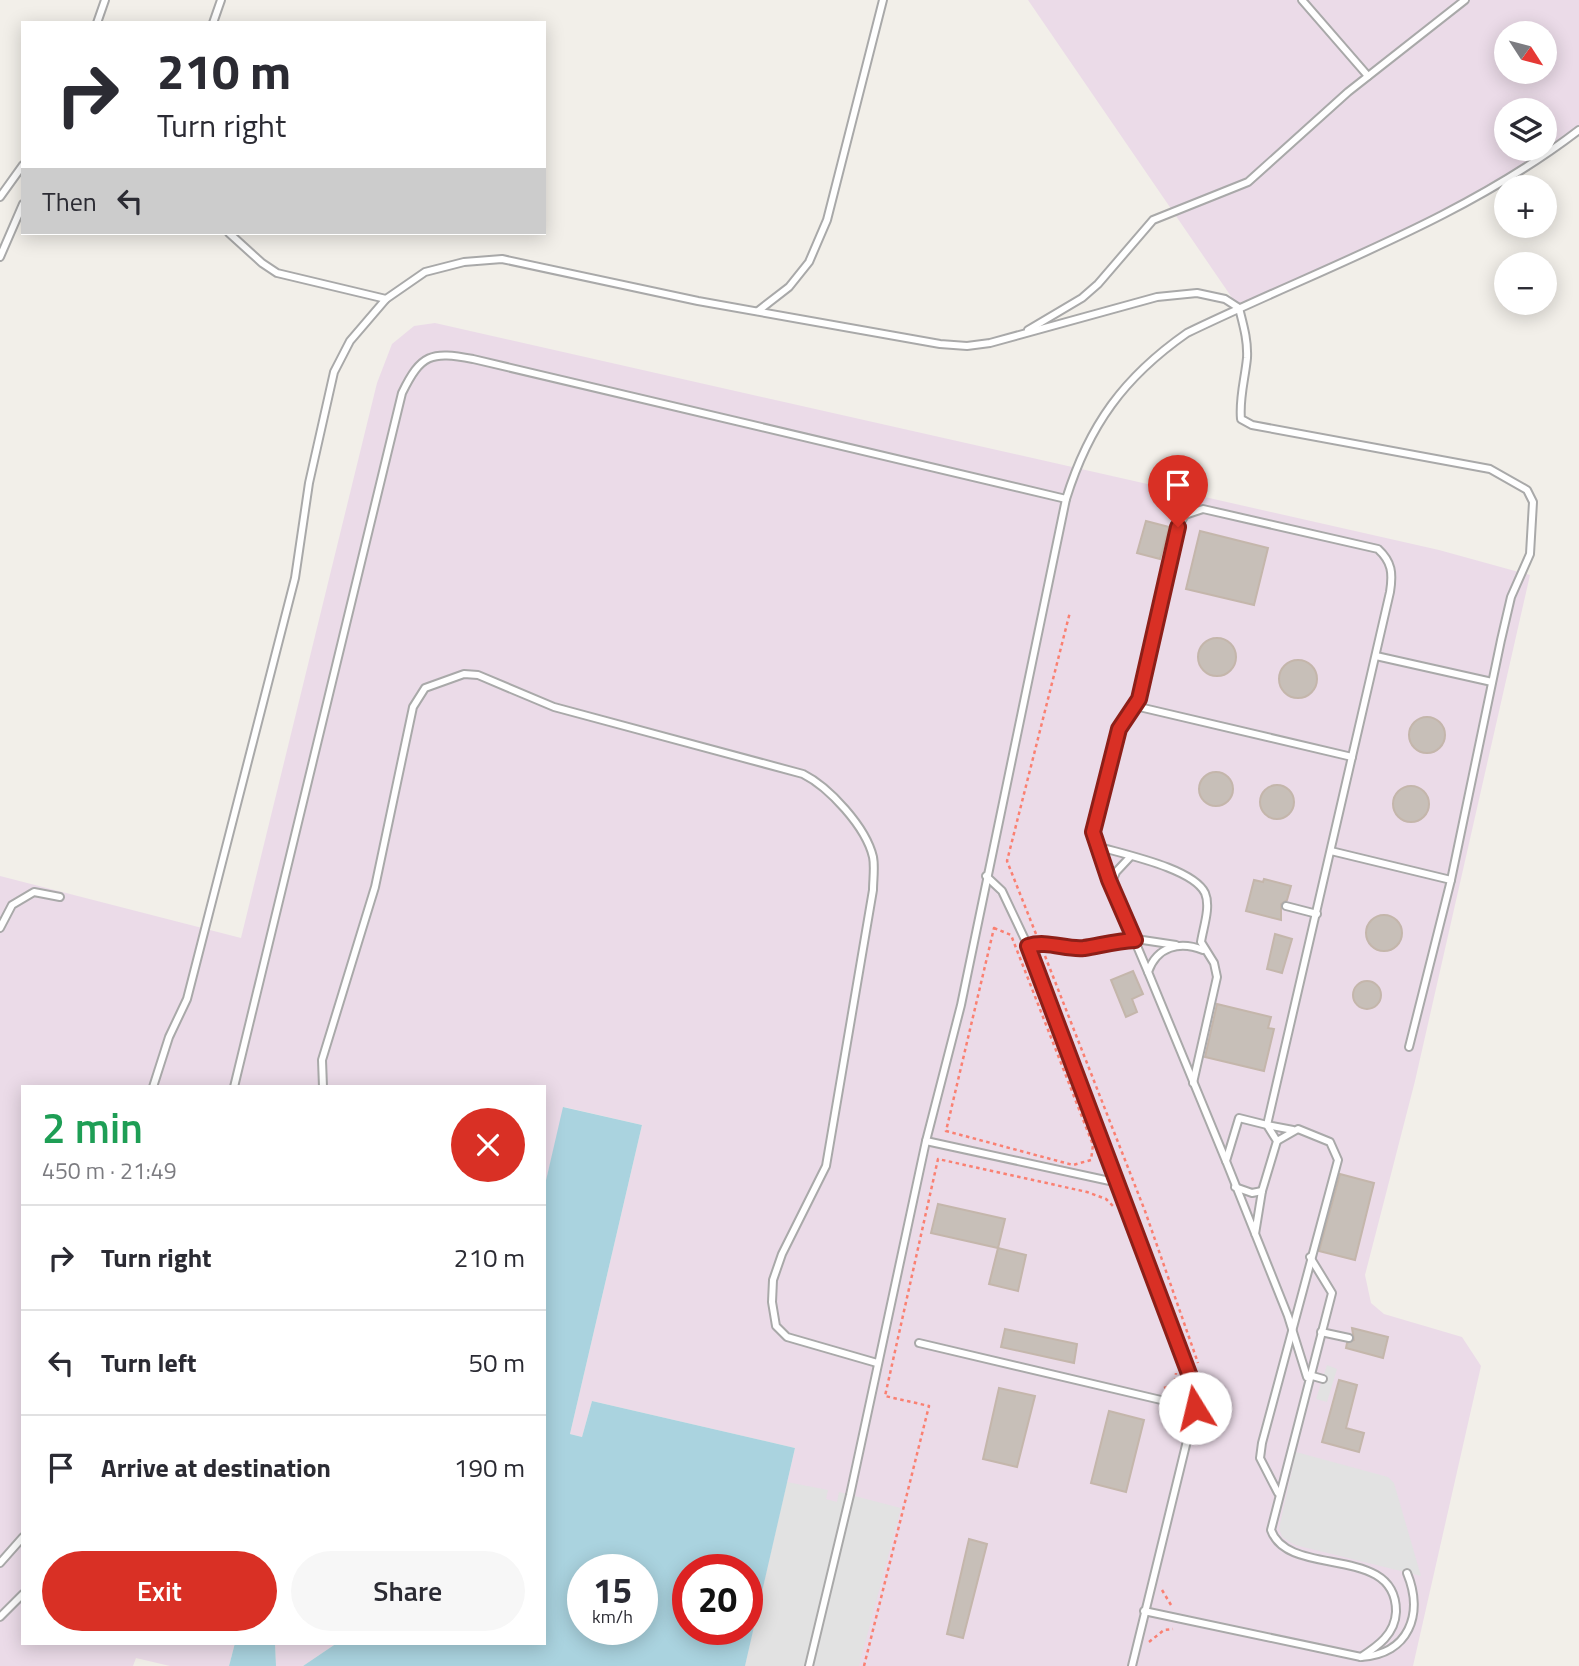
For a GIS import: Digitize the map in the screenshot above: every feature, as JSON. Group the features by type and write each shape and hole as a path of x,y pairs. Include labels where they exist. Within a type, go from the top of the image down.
{"lane":[{"path":"98,21 105,0"},
{"path":"214,21 221,0"},
{"path":"758,312 789,287 808,262 827,220 883,0"},
{"path":"1302,0 1368,76"},
{"path":"1022,334 1082,298 1153,220 1248,182 1368,76 1465,0"},
{"path":"809,1666 850,1495 926,1141 961,1005 1066,499 1094,427 1117,395 1153,357 1187,333 1472,200 1540,160 1579,130"},
{"path":"0,197 21,168"},
{"path":"0,257 21,209"},
{"path":"231,235 261,263 277,273 386,299"},
{"path":"154,1085 169,1037 187,999 198,960 295,578 309,483 334,372 350,341 386,299 425,272 464,262 502,259 758,312 940,344 967,346 1022,334 1157,297 1197,293 1225,299 1238,308 1247,338 1240,401 1241,419 1279,430 1490,469 1527,490 1533,502 1530,554 1511,597 1451,880 1409,1047"},
{"path":"234,1085 397,415 412,372 423,360 433,355 473,359 1066,499"},
{"path":"1277,1141 1267,1125 1393,573 1390,564 1378,549 1203,509 1193,510 1185,515 1178,527 1135,706 1119,729 1093,832 1111,884 1292,1327 1309,1379"},
{"path":"1376,656 1492,682"},
{"path":"323,1085 323,1060 374,887 413,707 425,688 464,674 478,675 554,707 803,774 832,792 863,837 873,857 873,890 826,1166 782,1254 773,1280 772,1302 776,1326 788,1337 877,1363"},
{"path":"1135,706 1352,757"},
{"path":"1096,845 1170,869 1200,887 1207,903 1201,942 1203,950 1214,963 1217,977 1193,1083"},
{"path":"1331,851 1451,880"},
{"path":"1111,884 1116,872 1130,857"},
{"path":"986,876 1002,891 1028,946 1194,1387 1195,1408 1132,1666"},
{"path":"0,928 12,905 34,892 60,897"},
{"path":"1286,905 1317,914"},
{"path":"1028,946 1040,944 1083,948 1108,941 1135,940 1203,950"},
{"path":"1148,972 1157,955 1178,945"},
{"path":"1226,1161 1240,1118 1323,1137 1337,1152 1338,1160 1310,1257 1260,1458 1279,1496"},
{"path":"1255,1234 1262,1191 1277,1141 1293,1130"},
{"path":"926,1141 1119,1183"},
{"path":"1235,1187 1252,1193 1262,1191"},
{"path":"1310,1257 1332,1293 1271,1530 1287,1550 1373,1573 1391,1590 1396,1602 1395,1620 1381,1644 1361,1657"},
{"path":"1321,1332 1349,1338"},
{"path":"919,1343 1195,1408"},
{"path":"1309,1379 1323,1379"},
{"path":"0,1563 21,1539"},
{"path":"1144,1611 1361,1657 1378,1656 1391,1650 1405,1637 1415,1603 1407,1573"},
{"path":"0,1617 21,1596"}],"path":[{"path":"1070,612 1007,861 1145,1211 1201,1370"},
{"path":"994,929 1011,935 1093,1145 1091,1160 1083,1164 1056,1161 946,1131 994,929"},
{"path":"864,1666 929,1406 885,1396 938,1159 1087,1192 1106,1199 1117,1212"},
{"path":"1158,1387 1170,1388 1178,1381 1174,1364"},
{"path":"1160,1410 1172,1423 1176,1440"},
{"path":"1148,1647 1150,1641 1164,1630 1176,1628 1180,1608 1167,1602 1162,1582"}],"shaded area":[{"path":"1028,0 1579,0 1579,130 1557,144 1557,98 1494,98 1494,161 1532,161 1510,175 1494,175 1494,186 1472,200 1239,308"},
{"path":"435,323 1439,550 1530,575 1415,1081 1365,1275 1371,1303 1384,1314 1462,1337 1481,1366 1413,1666 745,1666 750,1645 763,1645 763,1588 795,1448 592,1401 582,1437 570,1434 642,1125 564,1107 546,1181 546,1085 21,1085 21,1645 234,1645 229,1666 170,1666 136,1658 133,1666 0,1666 0,876 241,938 377,383 392,344 414,326"},
{"path":"1327,1365 1337,1369 1327,1402 1316,1399"},
{"path":"1296,1452 1388,1477 1394,1483 1421,1576 1295,1545 1282,1537 1279,1528"},
{"path":"787,1482 828,1490 826,1499 837,1502 839,1492 901,1508 859,1666 745,1666 750,1645 763,1645 763,1587"},
{"path":"275,1645 334,1645 303,1666 276,1666"}],"water":[{"path":"563,1107 642,1125 570,1434 582,1437 592,1401 795,1448 763,1588 763,1554 672,1554 672,1645 750,1645 745,1666 303,1666 334,1645 546,1645 546,1180"},
{"path":"234,1645 275,1645 276,1666 229,1666"}],"building":[{"path":"1146,521 1169,527 1160,559 1137,553"},
{"path":"1200,531 1268,548 1254,605 1186,589"},
{"path":"1217,638 1231,643 1236,657 1231,671 1217,676 1203,671 1198,657 1203,643"},
{"path":"1298,660 1312,665 1317,679 1312,693 1298,698 1284,693 1279,679 1284,665"},
{"path":"1427,717 1440,722 1445,735 1440,748 1427,753 1414,748 1409,735 1414,722"},
{"path":"1216,772 1228,777 1233,789 1228,801 1216,806 1204,801 1199,789 1204,777"},
{"path":"1277,785 1289,790 1294,802 1289,814 1277,819 1265,814 1260,802 1265,790"},
{"path":"1411,786 1424,791 1429,804 1424,817 1411,822 1398,817 1393,804 1398,791"},
{"path":"1264,879 1291,886 1287,900 1281,904 1281,920 1246,911 1254,880 1263,882"},
{"path":"1384,915 1397,920 1402,933 1397,946 1384,951 1371,946 1366,933 1371,920"},
{"path":"1275,934 1292,939 1282,973 1267,969"},
{"path":"1133,971 1143,994 1132,999 1137,1012 1126,1017 1111,980"},
{"path":"1367,981 1377,985 1381,995 1377,1005 1367,1009 1357,1005 1353,995 1357,985"},
{"path":"1217,1004 1271,1017 1268,1028 1274,1029 1264,1071 1205,1057"},
{"path":"1340,1174 1374,1183 1355,1260 1319,1251"},
{"path":"938,1204 1005,1219 998,1248 931,1233"},
{"path":"998,1248 1026,1255 1018,1291 989,1284"},
{"path":"1352,1328 1388,1337 1383,1358 1346,1348 1347,1343 1354,1340"},
{"path":"1005,1329 1077,1344 1074,1363 1001,1347"},
{"path":"1339,1380 1357,1385 1346,1428 1364,1433 1359,1452 1322,1442"},
{"path":"999,1388 1035,1396 1017,1467 983,1459"},
{"path":"1109,1411 1144,1420 1126,1492 1091,1483"},
{"path":"969,1539 987,1544 963,1638 947,1634"}],"route":[{"path":"1178,527 1139,699 1119,729 1093,832 1109,880 1135,940 1108,941 1083,948 1046,944 1028,946 1194,1387 1195,1408"}]}
